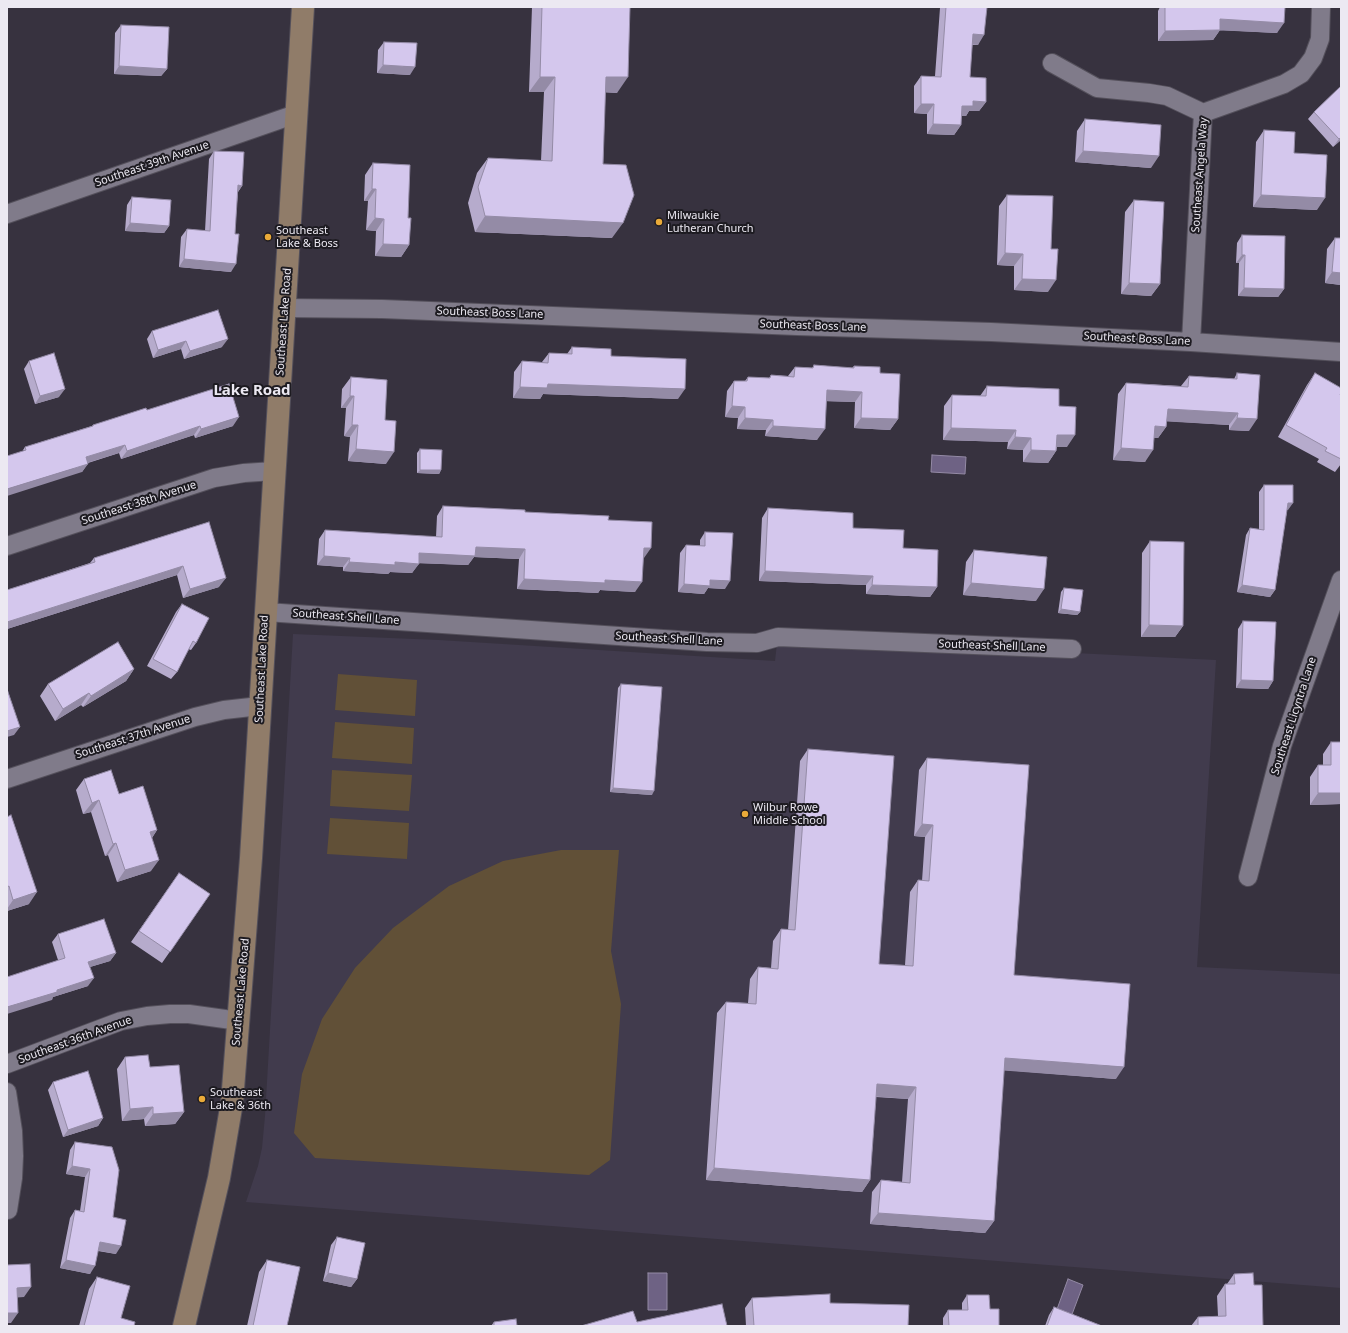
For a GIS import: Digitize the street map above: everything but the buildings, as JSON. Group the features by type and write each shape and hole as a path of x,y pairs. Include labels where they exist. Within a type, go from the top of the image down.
{"main road":[{"name":"Southeast Lake Road","path":"184,1326 219,1178 232,1102 239,1021 260,706 303,7"}],"street":[{"name":"Southeast Angela Way","path":"1191,342 1203,112 1284,84 1301,74 1313,58 1320,39 1321,7"},
{"path":"1052,63 1097,88 1167,96 1203,112"},
{"name":"Southeast 39th Avenue","path":"7,214 296,114"},
{"name":"Southeast Boss Lane","path":"285,308 427,310 796,326 990,332 1191,342 1341,352"},
{"name":"Southeast 38th Avenue","path":"7,546 214,478 244,473 274,471"},
{"name":"Southeast Licyntra Lane","path":"1248,877 1282,746 1341,580"},
{"name":"Southeast Shell Lane","path":"266,612 707,642 757,643 778,637 1072,649"},
{"name":"Southeast 37th Avenue","path":"7,778 195,716 224,710 260,706"},
{"name":"Southeast 36th Avenue","path":"7,1064 121,1021 147,1016 189,1014 239,1021"},
{"path":"7,1092 13,1131 14,1156 13,1178 8,1210"}],"shaded area":[{"path":"932,455 966,457 965,474 931,472"},
{"name":"Wilbur Rowe Middle School","path":"293,634 439,640 775,661 777,643 974,648 1216,660 1197,967 1341,974 1341,1288 246,1202 258,1166 262,1148 265,1116"},
{"path":"338,674 417,680 415,716 335,710"},
{"path":"335,722 414,728 412,764 332,758"},
{"path":"332,770 412,775 409,811 330,806"},
{"path":"330,818 409,823 407,859 327,854"},
{"path":"561,850 619,850 611,951 621,1004 610,1160 589,1175 315,1158 294,1133 302,1074 322,1019 355,968 393,928 449,886 503,861"},
{"path":"648,1273 667,1273 667,1310 648,1310"},
{"path":"1068,1279 1083,1285 1071,1317 1056,1312"}],"place":[{"name":"Milwaukie Lutheran Church","path":"659,222"},
{"name":"Southeast Lake & Boss","path":"268,237"},
{"name":"Wilbur Rowe Middle School","path":"745,814"},
{"name":"Southeast Lake & 36th","path":"202,1099"}],"district":[{"name":"Lake Road","path":"252,391"}]}
